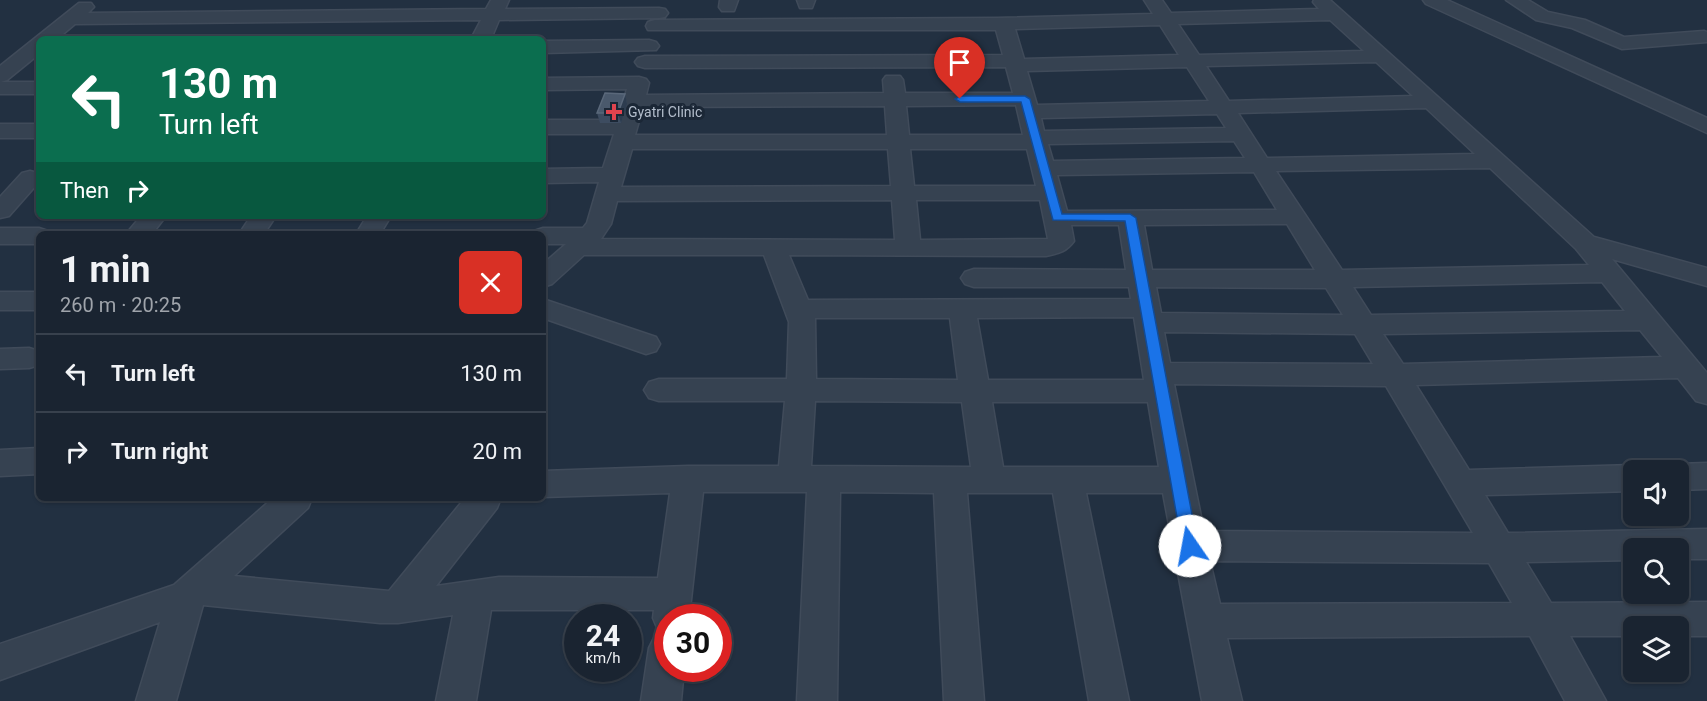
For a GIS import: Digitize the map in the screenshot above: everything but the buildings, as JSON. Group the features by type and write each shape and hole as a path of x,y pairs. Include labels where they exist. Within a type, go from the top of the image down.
{"street":[{"path":"50,36 93,0"},
{"path":"226,36 258,0"},
{"path":"310,31 335,0"},
{"path":"1432,0 1707,126"},
{"path":"1515,0 1542,16 1578,24 1622,43 1704,37"},
{"path":"546,83 649,47 886,24 1325,4 1585,243 1707,393"},
{"path":"70,19 406,16 496,7 573,7 649,47 894,100 1027,105 1224,107 1432,102"},
{"path":"482,36 496,7"},
{"path":"546,62 549,47 573,7"},
{"path":"1160,10 1335,279 1461,483 1501,549 1586,701"},
{"path":"546,236 584,241 773,247 1046,248 1056,246 1061,241 1051,193 1015,63 998,18"},
{"path":"886,24 908,248"},
{"path":"549,47 649,47 891,62 1015,63 1382,57"},
{"path":"546,275 599,224 649,47"},
{"path":"0,76 36,48"},
{"path":"0,88 36,88"},
{"path":"546,127 624,134 896,142 1241,134"},
{"path":"0,131 36,131"},
{"path":"1044,168 1496,160"},
{"path":"546,176 610,185 904,193 1051,193"},
{"path":"0,179 35,178"},
{"path":"0,211 35,178"},
{"path":"1057,218 1295,217"},
{"path":"1130,218 1190,546 1222,701"},
{"path":"141,231 151,219"},
{"path":"0,236 36,236"},
{"path":"1585,243 1707,277"},
{"path":"773,247 798,309 803,329 801,390 809,480 817,701"},
{"path":"798,309 962,309 1145,303 1335,279 1610,273"},
{"path":"974,278 1145,303 1363,325 1648,320"},
{"path":"0,301 36,301"},
{"path":"546,309 646,344"},
{"path":"962,309 989,480"},
{"path":"0,359 29,358"},
{"path":"659,390 975,391 1160,382 1686,367"},
{"path":"0,463 36,461"},
{"path":"1689,477 1707,476"},
{"path":"1461,483 1623,478"},
{"path":"546,484 688,480 1178,480"},
{"path":"673,604 688,480"},
{"path":"950,480 964,701"},
{"path":"1067,480 1110,701"},
{"path":"0,662 191,592 293,501"},
{"path":"398,607 483,501"},
{"path":"1190,546 1501,549 1707,544"},
{"path":"191,592 398,607 517,592 654,604"},
{"path":"156,701 191,592"},
{"path":"456,701 475,596"},
{"path":"1206,621 1707,619"},
{"path":"661,701 664,682"}],"place":[{"name":"Gyatri Clinic","path":"614,112"}],"route":[{"path":"960,99 1025,99 1057,218 1130,218 1190,546"}]}
